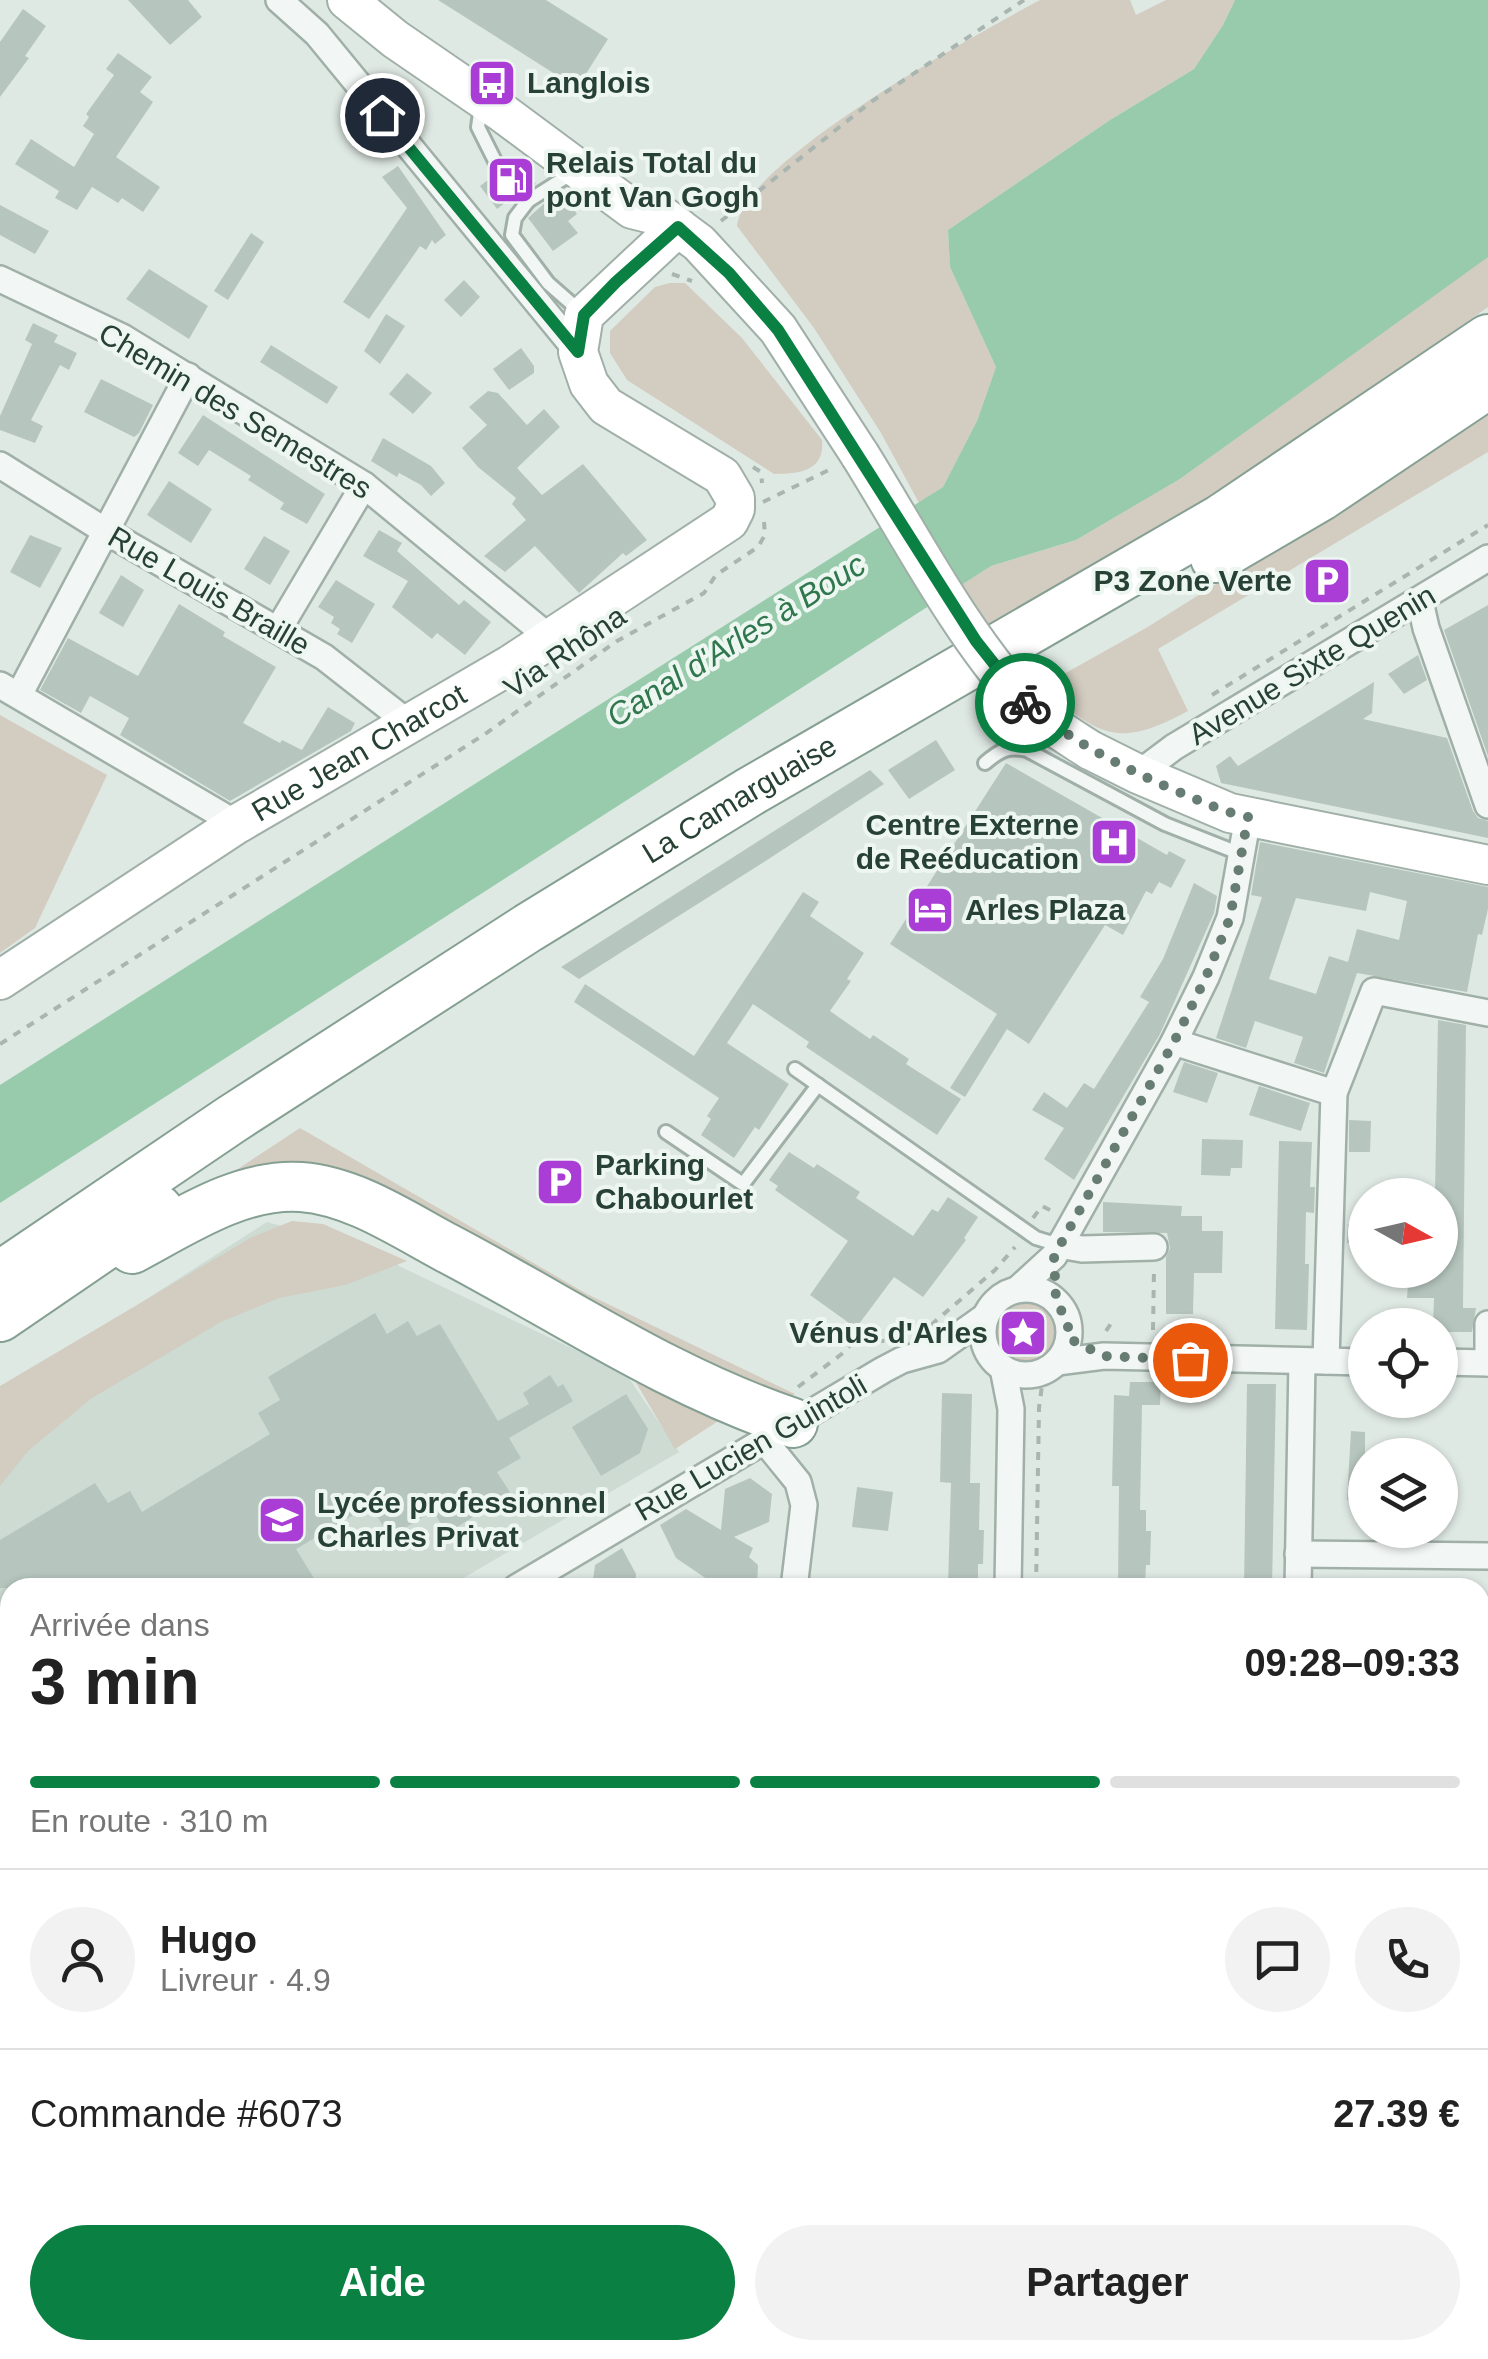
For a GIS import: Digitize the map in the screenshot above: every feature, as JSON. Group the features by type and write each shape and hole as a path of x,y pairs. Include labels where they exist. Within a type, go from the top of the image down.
{"highway":[{"name":"La Camarguaise","path":"0,1276 232,1119 544,918 751,791 1221,518 1488,339"},
{"name":"La Camarguaise","path":"0,1317 408,1038 715,845 1321,496 1488,384"},
{"path":"0,1328 113,1259 221,1202 300,1187 346,1196 370,1207 478,1264 766,1432"}],"main road":[{"path":"347,0 395,40 482,98 632,210 680,229"},
{"path":"388,0 420,32 648,194 778,330 852,458 976,641 1024,702 1053,726 1138,774 1230,814 1488,865"},
{"path":"578,352 584,315 616,282 680,229"},
{"name":"Rue Jean Charcot","path":"0,980 237,824 412,725 720,529 735,509 735,498 722,476 606,406 589,384 578,352"}],"street":[{"path":"279,0 317,34 578,352"},
{"name":"Chemin des Semestres","path":"0,279 122,337 364,484 550,638"},
{"path":"188,376 107,532 9,690 237,824"},
{"name":"Rue Louis Braille","path":"0,465 107,532 324,657 412,725"},
{"path":"278,630 364,484"},
{"name":"Avenue Sixte Quenin","path":"1138,774 1174,747 1488,558"},
{"path":"1420,601 1488,804"},
{"path":"1008,1578 1011,1409 998,1364 985,1346 986,1316 993,1304 1018,1289 1056,1250 1174,1042 1230,918 1248,817"},
{"path":"1298,1578 1301,1407 1314,1361 1334,1093 1374,991 1488,1013"},
{"path":"1174,1042 1334,1093"},
{"path":"1056,1250 1154,1247"},
{"path":"1056,1250 1056,1300 1068,1324 1068,1338 1057,1362"},
{"path":"1018,1289 1044,1292 1056,1300"},
{"name":"Rue Lucien Guintoli","path":"532,1578 766,1432 934,1339 986,1316"},
{"path":"1458,1362 1488,1363 1488,1324"},
{"path":"1068,1338 1104,1356"},
{"name":"Rue Lucien Guintoli","path":"934,1339 998,1364"},
{"path":"998,1364 1017,1374 1032,1374 1057,1362 1104,1356 1348,1362"},
{"path":"1011,1409 1032,1374"},
{"path":"766,1432 798,1482 804,1505 795,1578"},
{"path":"1298,1554 1488,1556"}],"lane":[{"path":"482,98 478,127 500,171"},
{"path":"584,315 548,284 512,235 523,197 566,177 585,174"},
{"path":"985,762 1011,746 1027,750 1165,824 1241,854"},
{"path":"795,1069 1056,1250"},
{"path":"666,1132 743,1184 818,1085"}],"path":[{"path":"680,229 779,172 871,102 1024,0"},
{"path":"764,502 852,458"},
{"name":"Via Rhôna","path":"0,1044 485,734 616,640 704,593 716,575 758,547 765,535 764,518"},
{"path":"934,1339 995,1270 1025,1229"},
{"path":"1153,1330 1154,1247"},
{"path":"766,1432 816,1374 856,1339 894,1342"},
{"path":"1036,1578 1039,1408"}],"shaded area":[{"path":"1040,0 1130,0 1136,15 1166,0 1235,0 1194,69 1110,120 948,230 950,267 996,367 977,421 943,487 919,503 881,433 814,328 737,226 749,199 820,134 920,68"},
{"path":"1488,256 1488,307 1320,426 987,639 955,589 991,566 1076,540 1180,479"},
{"path":"685,283 742,338 822,440 819,458 809,469 774,474 627,380 610,353 610,331 655,287"},
{"path":"1488,414 1488,452 1158,649 1188,711 1146,730 1109,731 1078,716 1046,684 1146,628"},
{"path":"0,715 107,775 35,928 0,953"},
{"path":"300,1128 587,1294 795,1394 779,1403 424,1223 212,1186"},
{"path":"292,1221 323,1224 407,1261 345,1285 279,1298 221,1322 92,1398 28,1451 0,1486 0,1386 252,1237"},
{"name":"Lycée professionnel Charles Privat","path":"267,1222 357,1246 626,1374 679,1452 463,1578 0,1578 0,1393"},
{"path":"1026,1298 1050,1308 1060,1332 1050,1356 1026,1366 1002,1356 992,1332 1002,1308"},
{"path":"631,1374 723,1418 675,1449"}],"water":[{"name":"Canal d'Arles à Bouc","path":"1235,0 1488,0 1488,257 1180,479 1076,540 991,566 0,1203 0,1085 943,487 977,421 996,367 950,267 948,230 1110,120 1194,69"}],"building":[{"path":"128,0 188,0 202,17 170,45"},
{"path":"438,0 546,0 608,39 577,88"},
{"path":"23,9 46,26 25,56 29,58 0,97 0,42"},
{"path":"118,53 152,77 140,92 153,102 116,157 160,187 143,212 122,198 118,203 92,187 77,210 55,198 59,191 15,164 31,139 74,167 94,134 83,126 89,117 86,114 114,75 106,69"},
{"path":"516,159 536,184 529,189 514,184 508,191 510,199 497,209 480,186 492,177 498,181 505,179 510,173 508,165"},
{"path":"398,166 446,235 435,244 432,240 426,250 420,246 369,319 343,302 407,208 382,177"},
{"path":"564,196 577,214 568,221 578,233 553,251 528,218 548,200 552,205"},
{"path":"0,205 49,231 35,254 0,235"},
{"path":"251,233 264,242 228,300 214,291"},
{"path":"149,269 208,306 189,339 126,299"},
{"path":"464,280 480,297 461,317 444,300"},
{"path":"386,314 405,326 380,364 364,351"},
{"path":"33,323 58,335 54,342 77,353 69,370 60,365 31,420 43,426 35,443 0,430 0,416 32,344 25,340"},
{"path":"271,345 338,387 327,404 260,362"},
{"path":"521,348 534,366 534,373 509,390 493,369"},
{"path":"407,373 432,393 413,414 389,394"},
{"path":"101,379 153,405 134,437 84,412"},
{"path":"488,391 498,393 527,425 544,409 560,427 517,468 542,495 583,464 647,540 626,556 623,553 579,593 535,546 505,572 484,556 526,520 512,504 516,498 478,467 462,448 487,425 469,407"},
{"path":"203,415 325,494 307,524 280,509 284,503 248,480 251,476 209,450 198,466 178,453"},
{"path":"383,438 431,466 445,483 431,496 421,485 399,473 397,477 371,461"},
{"path":"169,481 212,509 191,543 147,515"},
{"path":"379,530 402,543 397,551 459,605 464,600 491,622 465,655 437,633 432,639 392,607 408,581 363,556"},
{"path":"30,535 62,548 40,588 10,572"},
{"path":"264,536 290,551 270,585 244,569"},
{"path":"121,575 144,590 123,627 99,613"},
{"path":"336,580 375,604 352,643 337,634 340,629 331,623 334,617 318,607"},
{"path":"179,604 276,667 243,723 302,750 328,707 355,723 351,731 230,801 120,735 129,718 90,696 81,713 40,690 68,638 138,676"},
{"path":"1488,605 1488,756 1444,630"},
{"path":"1418,655 1427,680 1404,694 1388,674"},
{"path":"1374,682 1372,713 1363,719 1447,738 1473,811 1478,818 1488,821 1488,838 1221,783 1216,766 1230,756 1238,766"},
{"path":"936,740 955,770 909,799 888,770"},
{"path":"1006,763 1167,855 1169,851 1186,860 1171,888 1159,882 1152,894 1146,891 1123,935 1105,925 1029,1044 1007,1029 965,1097 950,1088 997,1014 890,944"},
{"path":"870,770 884,784 764,862 579,979 561,967"},
{"path":"1260,842 1488,887 1488,909 1482,935 1478,934 1467,992 1357,973 1324,1073 1294,1063 1303,1037 1255,1021 1246,1048 1216,1038 1262,897 1251,895","holes":["1370,892 1407,901 1399,940 1357,929 1348,962 1329,956 1316,994 1269,979 1296,898 1366,911"]},
{"path":"1194,883 1217,896 1214,913 1160,1034 1074,1180 1044,1159 1064,1128 1032,1110 1044,1092 1067,1108 1084,1083 1094,1089 1149,1002 1140,997 1163,959"},
{"path":"803,892 819,902 810,916 864,953 830,1011 870,1039 873,1035 909,1059 906,1064 961,1099 937,1135 806,1047 809,1042 753,1004 727,1043 789,1084 759,1130 755,1127 734,1158 701,1135 719,1098 574,1002 585,984 694,1056"},
{"path":"1438,1020 1466,1025 1463,1308 1476,1308 1472,1332 1458,1332 1458,1308 1434,1308 1434,1298 1407,1298 1408,1288 1458,1288 1458,1178 1435,1178"},
{"path":"1184,1062 1218,1073 1207,1103 1173,1092"},
{"path":"1259,1086 1310,1103 1301,1131 1249,1115"},
{"path":"1349,1120 1371,1121 1370,1152 1349,1152"},
{"path":"1202,1139 1243,1140 1242,1168 1231,1168 1230,1176 1201,1175"},
{"path":"1279,1141 1312,1142 1310,1187 1315,1187 1314,1213 1306,1212 1307,1330 1275,1329"},
{"path":"789,1152 814,1168 817,1164 860,1192 856,1198 913,1236 932,1209 938,1212 948,1197 978,1217 966,1240 923,1297 894,1277 856,1328 810,1295 848,1241 775,1190 778,1186 769,1180"},
{"path":"1103,1202 1182,1206 1181,1216 1202,1216 1202,1231 1223,1231 1222,1273 1194,1273 1193,1314 1166,1314 1166,1257 1170,1248 1167,1233 1103,1232"},
{"path":"375,1313 387,1334 408,1321 417,1336 440,1324 498,1421 529,1404 523,1393 550,1375 558,1387 563,1384 573,1401 509,1438 521,1458 497,1472 511,1494 447,1533 433,1511 390,1537 370,1505 296,1549 314,1578 0,1578 0,1540 95,1483 108,1503 130,1491 142,1512 270,1434 258,1413 280,1400 268,1377"},
{"path":"1130,1382 1161,1382 1160,1405 1142,1405 1140,1510 1146,1510 1146,1531 1151,1531 1150,1565 1146,1565 1145,1578 1118,1578 1119,1486 1112,1486 1114,1395 1129,1396"},
{"path":"1247,1384 1276,1384 1272,1578 1244,1578"},
{"path":"942,1393 972,1394 970,1483 980,1483 979,1530 984,1530 983,1564 978,1564 978,1578 948,1578 951,1483 940,1482"},
{"path":"626,1394 648,1429 640,1453 601,1476 572,1427"},
{"path":"1351,1431 1365,1432 1365,1438 1351,1438"},
{"path":"750,1478 772,1494 769,1522 734,1537 753,1548 749,1557 758,1565 757,1578 705,1578 676,1558 660,1525 686,1509 721,1530 725,1489"},
{"path":"857,1487 893,1492 888,1531 852,1527"},
{"path":"622,1548 636,1578 593,1578 595,1565"}],"way so far":[{"path":"1025,703 1090,750 1230,814 1248,817 1230,918 1206,977 1054,1256 1056,1300 1064,1311 1068,1338 1104,1356 1190,1360"}],"place":[{"name":"Langlois","path":"492,83"},
{"name":"Relais Total du pont Van Gogh","path":"511,180"},
{"name":"P3 Zone Verte","path":"1327,581"},
{"name":"Centre Externe de Reéducation","path":"1114,842"},
{"name":"Arles Plaza","path":"930,910"},
{"name":"Parking Chabourlet","path":"560,1182"},
{"name":"Vénus d'Arles","path":"1023,1333"},
{"name":"Lycée professionnel Charles Privat","path":"282,1520"}],"route":[{"path":"382,115 578,352 584,315 616,282 678,227 699,243 778,330 976,641 1025,703"}]}
